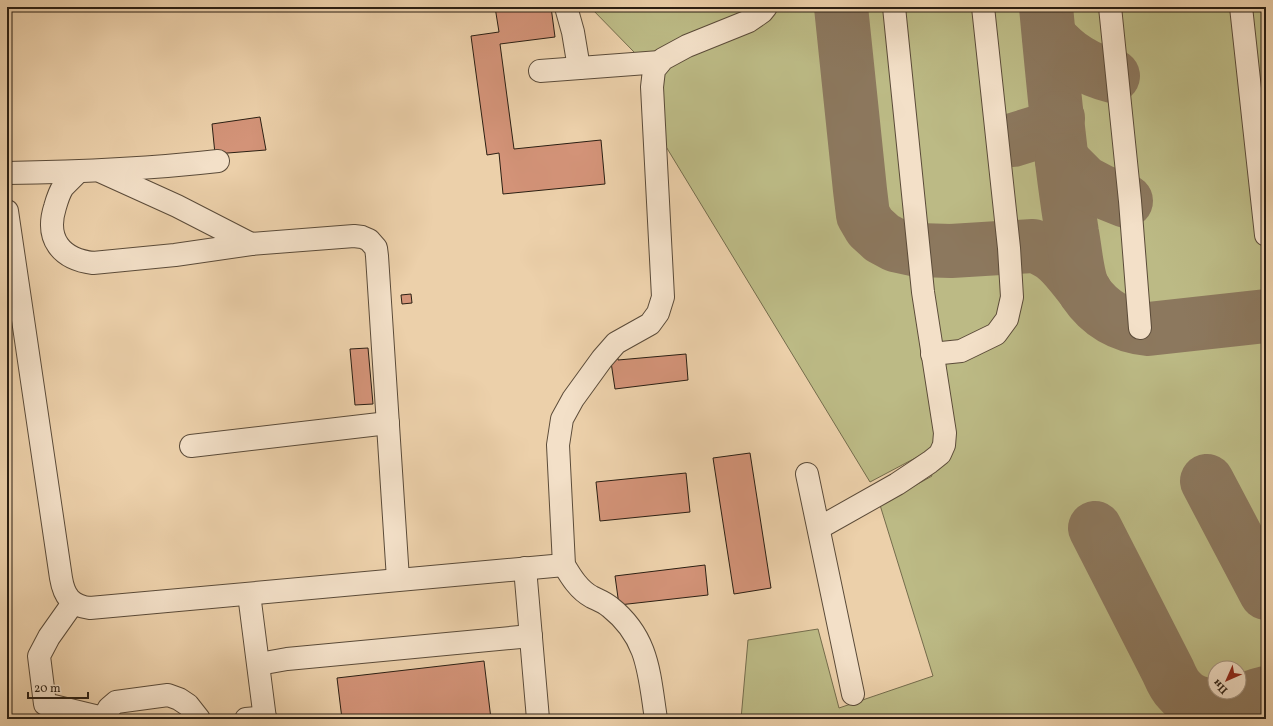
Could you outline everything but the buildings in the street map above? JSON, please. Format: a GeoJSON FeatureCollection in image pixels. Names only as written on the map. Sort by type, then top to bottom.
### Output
{"type":"FeatureCollection","features":[{"type":"Feature","properties":{"kind":"lane"},"geometry":{"type":"LineString","coordinates":[[566,7],[573,32],[579,68]]}},
{"type":"Feature","properties":{"kind":"lane"},"geometry":{"type":"LineString","coordinates":[[656,719],[647,660],[632,630],[624,618],[609,606],[579,587],[570,577],[564,565],[558,445],[562,419],[573,399],[602,358],[616,343],[650,324],[658,313],[663,297],[652,87],[654,70],[660,62],[668,56],[687,46],[750,21],[766,7]]}},
{"type":"Feature","properties":{"kind":"lane"},"geometry":{"type":"LineString","coordinates":[[819,528],[897,484],[940,454],[944,445],[945,433],[922,285],[894,7]]}},
{"type":"Feature","properties":{"kind":"lane"},"geometry":{"type":"LineString","coordinates":[[932,354],[961,350],[996,334],[1007,319],[1012,297],[1009,248],[983,7]]}},
{"type":"Feature","properties":{"kind":"lane"},"geometry":{"type":"LineString","coordinates":[[1110,7],[1129,193],[1140,328]]}},
{"type":"Feature","properties":{"kind":"lane"},"geometry":{"type":"LineString","coordinates":[[1241,7],[1266,235]]}},
{"type":"Feature","properties":{"kind":"lane"},"geometry":{"type":"LineString","coordinates":[[540,71],[660,62]]}},
{"type":"Feature","properties":{"kind":"lane"},"geometry":{"type":"LineString","coordinates":[[7,173],[89,171],[218,161]]}},
{"type":"Feature","properties":{"kind":"lane"},"geometry":{"type":"LineString","coordinates":[[89,171],[177,206],[251,244]]}},
{"type":"Feature","properties":{"kind":"lane"},"geometry":{"type":"LineString","coordinates":[[89,171],[63,188],[57,199],[51,226],[53,237],[59,247],[79,261],[93,263],[175,255],[251,244],[354,236],[362,237],[369,240],[373,244],[377,256],[398,579]]}},
{"type":"Feature","properties":{"kind":"lane"},"geometry":{"type":"LineString","coordinates":[[7,211],[62,585],[67,596],[73,603],[90,608],[564,565]]}},
{"type":"Feature","properties":{"kind":"lane"},"geometry":{"type":"LineString","coordinates":[[191,446],[388,423]]}},
{"type":"Feature","properties":{"kind":"lane"},"geometry":{"type":"LineString","coordinates":[[808,474],[853,694]]}},
{"type":"Feature","properties":{"kind":"lane"},"geometry":{"type":"LineString","coordinates":[[525,568],[538,719]]}},
{"type":"Feature","properties":{"kind":"lane"},"geometry":{"type":"LineString","coordinates":[[249,594],[259,664],[259,718]]}},
{"type":"Feature","properties":{"kind":"lane"},"geometry":{"type":"LineString","coordinates":[[73,603],[49,637],[39,656],[45,704],[103,718],[109,708],[116,702],[168,695],[180,699],[188,704],[199,719]]}},
{"type":"Feature","properties":{"kind":"lane"},"geometry":{"type":"LineString","coordinates":[[259,664],[286,659],[531,636]]}},
{"type":"Feature","properties":{"kind":"shaded area"},"geometry":{"type":"Polygon","coordinates":[[[590,7],[1266,7],[1266,719],[741,719],[748,640],[818,629],[839,708],[933,676],[880,505],[932,476],[921,455],[870,482],[665,145],[634,52],[590,7]]]}},
{"type":"Feature","properties":{"kind":"taxiway"},"geometry":{"type":"LineString","coordinates":[[841,7],[863,215],[870,227],[882,238],[895,245],[918,250],[951,251],[1033,246],[1042,249],[1056,258],[1085,291]]}},
{"type":"Feature","properties":{"kind":"taxiway"},"geometry":{"type":"LineString","coordinates":[[1046,7],[1064,177],[1077,263],[1080,279],[1085,292],[1098,307],[1112,318],[1129,325],[1148,329],[1266,316]]}},
{"type":"Feature","properties":{"kind":"taxiway"},"geometry":{"type":"LineString","coordinates":[[1049,36],[1070,56],[1094,70],[1113,76]]}},
{"type":"Feature","properties":{"kind":"taxiway"},"geometry":{"type":"LineString","coordinates":[[1013,140],[1042,131],[1058,118]]}},
{"type":"Feature","properties":{"kind":"taxiway"},"geometry":{"type":"LineString","coordinates":[[1062,160],[1084,182],[1126,201]]}},
{"type":"Feature","properties":{"kind":"taxiway"},"geometry":{"type":"LineString","coordinates":[[1207,481],[1266,593]]}},
{"type":"Feature","properties":{"kind":"taxiway"},"geometry":{"type":"LineString","coordinates":[[1095,528],[1179,690],[1188,698],[1198,703],[1209,705],[1232,702],[1266,693]]}}]}
